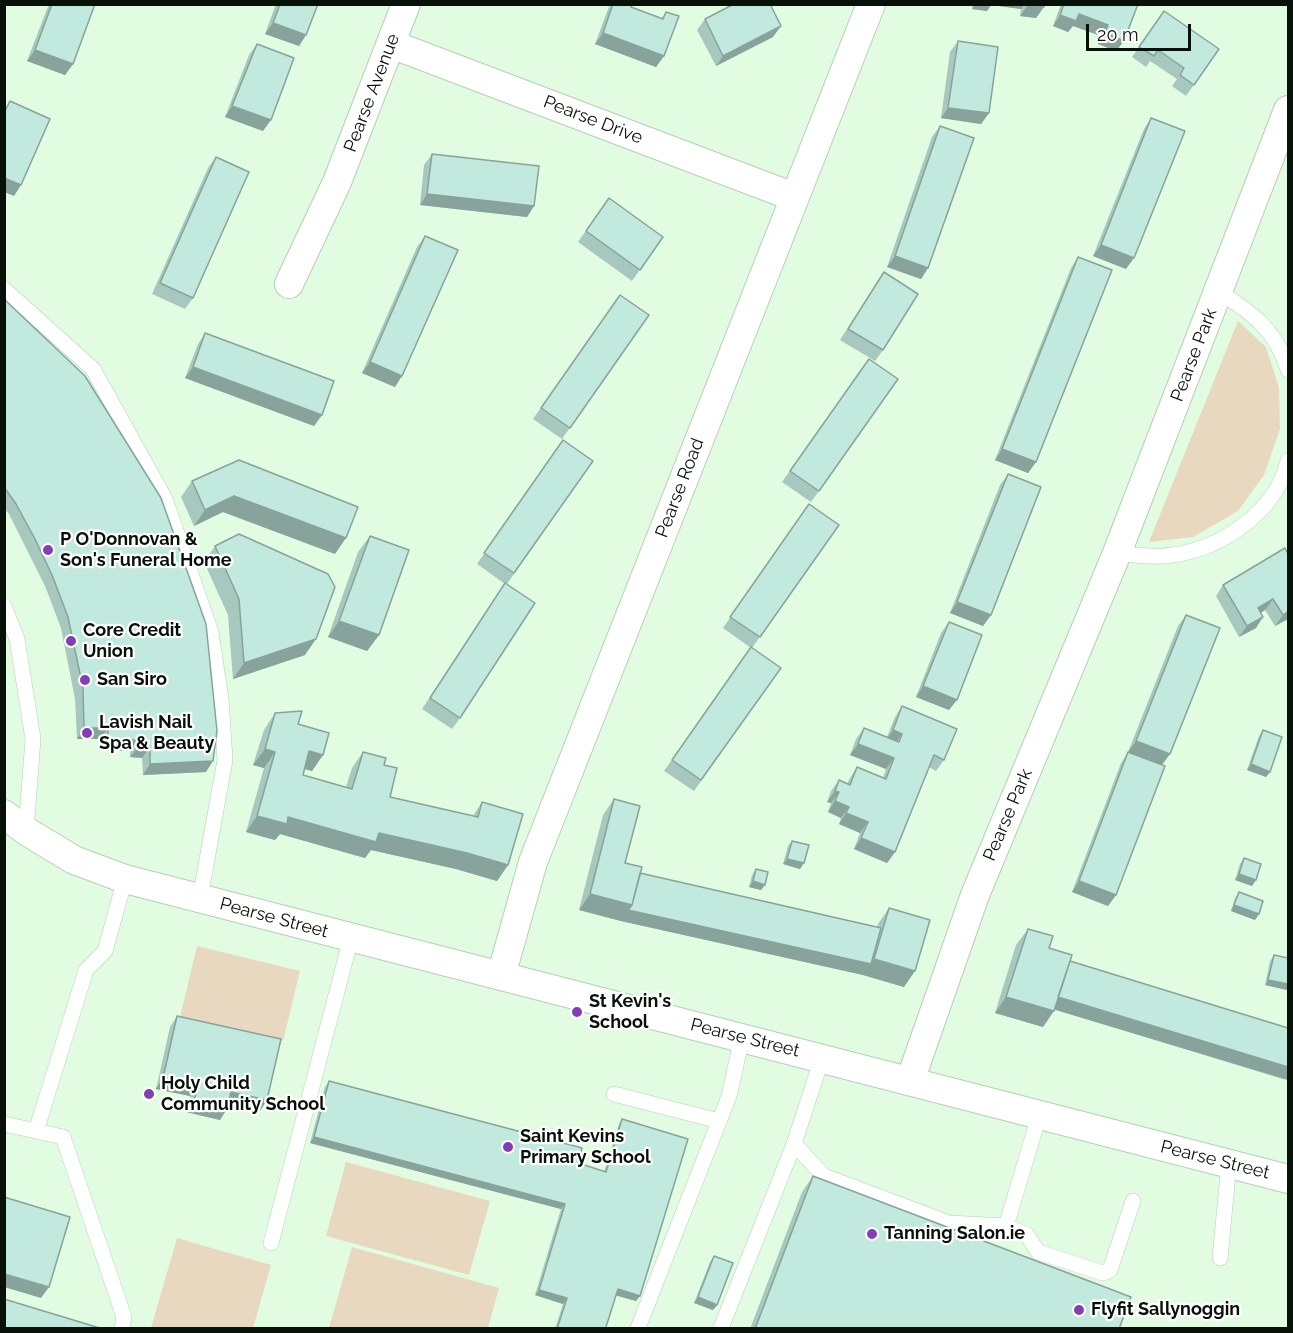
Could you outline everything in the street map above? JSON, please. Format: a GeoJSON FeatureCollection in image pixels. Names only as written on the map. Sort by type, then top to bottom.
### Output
{"type":"FeatureCollection","features":[{"type":"Feature","properties":{"kind":"street","name":"Pearse Avenue"},"geometry":{"type":"LineString","coordinates":[[289,284],[337,182],[406,4]]}},
{"type":"Feature","properties":{"kind":"street","name":"Pearse Road"},"geometry":{"type":"LineString","coordinates":[[501,976],[533,862],[870,4]]}},
{"type":"Feature","properties":{"kind":"street","name":"Pearse Drive"},"geometry":{"type":"LineString","coordinates":[[391,44],[794,197]]}},
{"type":"Feature","properties":{"kind":"street","name":"Pearse Park"},"geometry":{"type":"LineString","coordinates":[[910,1081],[975,895],[1117,553],[1288,110]]}},
{"type":"Feature","properties":{"kind":"street","name":"Pearse Street"},"geometry":{"type":"LineString","coordinates":[[15,822],[74,860],[125,879],[1288,1179]]}},
{"type":"Feature","properties":{"kind":"lane"},"geometry":{"type":"LineString","coordinates":[[4,289],[93,369],[165,499],[211,632],[221,699],[225,760],[200,898]]}},
{"type":"Feature","properties":{"kind":"lane","name":"Pearse Park"},"geometry":{"type":"LineString","coordinates":[[1218,291],[1252,313],[1271,332],[1284,355],[1288,370]]}},
{"type":"Feature","properties":{"kind":"lane"},"geometry":{"type":"LineString","coordinates":[[1117,553],[1155,557],[1174,555],[1215,543],[1258,513],[1275,493],[1286,472],[1288,461]]}},
{"type":"Feature","properties":{"kind":"lane"},"geometry":{"type":"LineString","coordinates":[[4,606],[17,639],[33,739],[15,822]]}},
{"type":"Feature","properties":{"kind":"lane"},"geometry":{"type":"LineString","coordinates":[[36,1131],[86,970],[105,951],[125,879]]}},
{"type":"Feature","properties":{"kind":"lane"},"geometry":{"type":"LineString","coordinates":[[271,1243],[351,938]]}},
{"type":"Feature","properties":{"kind":"lane"},"geometry":{"type":"LineString","coordinates":[[638,1329],[729,1096],[742,1038]]}},
{"type":"Feature","properties":{"kind":"lane"},"geometry":{"type":"LineString","coordinates":[[721,1329],[794,1144],[822,1058]]}},
{"type":"Feature","properties":{"kind":"lane"},"geometry":{"type":"LineString","coordinates":[[614,1094],[719,1121]]}},
{"type":"Feature","properties":{"kind":"lane"},"geometry":{"type":"LineString","coordinates":[[1006,1226],[1039,1116]]}},
{"type":"Feature","properties":{"kind":"lane"},"geometry":{"type":"LineString","coordinates":[[4,1124],[63,1137],[124,1317],[122,1329]]}},
{"type":"Feature","properties":{"kind":"lane"},"geometry":{"type":"LineString","coordinates":[[794,1144],[824,1176],[949,1223],[1006,1226],[1027,1235],[1038,1252],[1103,1273],[1110,1270],[1133,1200]]}},
{"type":"Feature","properties":{"kind":"lane"},"geometry":{"type":"LineString","coordinates":[[1220,1258],[1229,1163]]}},
{"type":"Feature","properties":{"kind":"shaded area"},"geometry":{"type":"Polygon","coordinates":[[[1238,321],[1266,347],[1279,388],[1280,429],[1264,475],[1238,511],[1193,537],[1149,542],[1238,321]]]}},
{"type":"Feature","properties":{"kind":"shaded area"},"geometry":{"type":"Polygon","coordinates":[[[197,946],[300,971],[283,1041],[180,1017],[197,946]]]}},
{"type":"Feature","properties":{"kind":"shaded area"},"geometry":{"type":"Polygon","coordinates":[[[346,1162],[490,1201],[469,1275],[326,1236],[346,1162]]]}},
{"type":"Feature","properties":{"kind":"shaded area"},"geometry":{"type":"Polygon","coordinates":[[[177,1238],[271,1265],[253,1328],[151,1328],[177,1238]]]}},
{"type":"Feature","properties":{"kind":"shaded area"},"geometry":{"type":"Polygon","coordinates":[[[352,1247],[499,1288],[488,1328],[329,1328],[352,1247]]]}},
{"type":"Feature","properties":{"kind":"building"},"geometry":{"type":"Polygon","coordinates":[[[52,4],[95,4],[73,64],[35,50],[52,4]]]}},
{"type":"Feature","properties":{"kind":"building"},"geometry":{"type":"Polygon","coordinates":[[[280,4],[318,4],[306,35],[273,23],[280,4]]]}},
{"type":"Feature","properties":{"kind":"building"},"geometry":{"type":"Polygon","coordinates":[[[613,4],[632,4],[631,7],[663,19],[666,12],[679,16],[664,56],[603,33],[613,4]]]}},
{"type":"Feature","properties":{"kind":"building"},"geometry":{"type":"Polygon","coordinates":[[[734,4],[770,4],[781,26],[723,56],[705,19],[734,4]]]}},
{"type":"Feature","properties":{"kind":"building"},"geometry":{"type":"Polygon","coordinates":[[[1028,4],[1044,4],[1044,7],[1028,4]]]}},
{"type":"Feature","properties":{"kind":"building"},"geometry":{"type":"Polygon","coordinates":[[[1064,4],[1138,4],[1124,41],[1105,33],[1108,25],[1079,14],[1076,21],[1060,15],[1064,4]]]}},
{"type":"Feature","properties":{"kind":"building"},"geometry":{"type":"Polygon","coordinates":[[[1164,11],[1219,49],[1194,85],[1180,75],[1184,68],[1158,50],[1154,56],[1139,47],[1164,11]]]}},
{"type":"Feature","properties":{"kind":"building"},"geometry":{"type":"Polygon","coordinates":[[[958,41],[998,47],[989,113],[948,108],[958,41]]]}},
{"type":"Feature","properties":{"kind":"building"},"geometry":{"type":"Polygon","coordinates":[[[257,44],[294,58],[271,120],[232,106],[257,44]]]}},
{"type":"Feature","properties":{"kind":"building"},"geometry":{"type":"Polygon","coordinates":[[[10,101],[50,119],[21,185],[4,178],[4,113],[10,101]]]}},
{"type":"Feature","properties":{"kind":"building"},"geometry":{"type":"Polygon","coordinates":[[[1151,118],[1185,131],[1134,258],[1101,245],[1151,118]]]}},
{"type":"Feature","properties":{"kind":"building"},"geometry":{"type":"Polygon","coordinates":[[[940,126],[974,138],[928,268],[895,256],[940,126]]]}},
{"type":"Feature","properties":{"kind":"building"},"geometry":{"type":"Polygon","coordinates":[[[432,154],[539,166],[534,206],[427,194],[432,154]]]}},
{"type":"Feature","properties":{"kind":"building"},"geometry":{"type":"Polygon","coordinates":[[[216,157],[249,172],[193,298],[160,283],[216,157]]]}},
{"type":"Feature","properties":{"kind":"building"},"geometry":{"type":"Polygon","coordinates":[[[609,198],[663,237],[640,270],[586,231],[609,198]]]}},
{"type":"Feature","properties":{"kind":"building"},"geometry":{"type":"Polygon","coordinates":[[[425,236],[458,250],[402,376],[370,362],[425,236]]]}},
{"type":"Feature","properties":{"kind":"building"},"geometry":{"type":"Polygon","coordinates":[[[1078,257],[1112,270],[1036,462],[1002,449],[1078,257]]]}},
{"type":"Feature","properties":{"kind":"building"},"geometry":{"type":"Polygon","coordinates":[[[884,272],[918,294],[883,350],[848,329],[884,272]]]}},
{"type":"Feature","properties":{"kind":"building"},"geometry":{"type":"Polygon","coordinates":[[[620,295],[649,315],[570,428],[541,408],[620,295]]]}},
{"type":"Feature","properties":{"kind":"building"},"geometry":{"type":"Polygon","coordinates":[[[4,299],[85,376],[161,498],[206,624],[217,731],[213,761],[150,764],[150,747],[138,747],[138,740],[108,739],[108,728],[84,728],[83,688],[68,617],[35,539],[4,487],[4,299]]]}},
{"type":"Feature","properties":{"kind":"building"},"geometry":{"type":"Polygon","coordinates":[[[205,333],[334,381],[322,415],[193,367],[205,333]]]}},
{"type":"Feature","properties":{"kind":"building"},"geometry":{"type":"Polygon","coordinates":[[[869,359],[898,379],[819,491],[790,471],[869,359]]]}},
{"type":"Feature","properties":{"kind":"building"},"geometry":{"type":"Polygon","coordinates":[[[563,440],[593,461],[514,573],[484,553],[563,440]]]}},
{"type":"Feature","properties":{"kind":"building"},"geometry":{"type":"Polygon","coordinates":[[[239,460],[358,507],[346,538],[234,496],[205,510],[192,481],[239,460]]]}},
{"type":"Feature","properties":{"kind":"building"},"geometry":{"type":"Polygon","coordinates":[[[1008,474],[1041,487],[991,615],[957,602],[1008,474]]]}},
{"type":"Feature","properties":{"kind":"building"},"geometry":{"type":"Polygon","coordinates":[[[809,504],[839,525],[760,637],[730,617],[809,504]]]}},
{"type":"Feature","properties":{"kind":"building"},"geometry":{"type":"Polygon","coordinates":[[[239,534],[328,574],[335,587],[316,639],[244,663],[239,599],[215,546],[239,534]]]}},
{"type":"Feature","properties":{"kind":"building"},"geometry":{"type":"Polygon","coordinates":[[[370,536],[409,550],[379,635],[339,621],[370,536]]]}},
{"type":"Feature","properties":{"kind":"building"},"geometry":{"type":"Polygon","coordinates":[[[1285,548],[1288,554],[1288,612],[1283,615],[1273,599],[1258,608],[1263,617],[1247,626],[1223,585],[1285,548]]]}},
{"type":"Feature","properties":{"kind":"building"},"geometry":{"type":"Polygon","coordinates":[[[505,583],[535,603],[460,718],[430,698],[505,583]]]}},
{"type":"Feature","properties":{"kind":"building"},"geometry":{"type":"Polygon","coordinates":[[[1186,615],[1220,628],[1170,754],[1136,741],[1186,615]]]}},
{"type":"Feature","properties":{"kind":"building"},"geometry":{"type":"Polygon","coordinates":[[[949,622],[982,635],[957,700],[923,686],[949,622]]]}},
{"type":"Feature","properties":{"kind":"building"},"geometry":{"type":"Polygon","coordinates":[[[751,647],[781,668],[701,780],[672,760],[751,647]]]}},
{"type":"Feature","properties":{"kind":"building"},"geometry":{"type":"Polygon","coordinates":[[[902,706],[957,729],[944,760],[934,755],[895,852],[861,838],[868,822],[846,813],[849,807],[835,801],[839,792],[835,791],[839,780],[850,785],[857,767],[886,779],[894,758],[858,744],[864,728],[899,742],[902,734],[893,730],[902,706]]]}},
{"type":"Feature","properties":{"kind":"building"},"geometry":{"type":"Polygon","coordinates":[[[302,711],[298,724],[329,733],[323,755],[309,751],[303,775],[352,789],[363,752],[386,758],[384,765],[397,768],[390,797],[478,817],[482,802],[523,814],[508,865],[379,833],[376,842],[288,817],[287,824],[257,816],[275,752],[265,749],[275,713],[302,711]]]}},
{"type":"Feature","properties":{"kind":"building"},"geometry":{"type":"Polygon","coordinates":[[[1263,730],[1282,737],[1270,772],[1251,764],[1263,730]]]}},
{"type":"Feature","properties":{"kind":"building"},"geometry":{"type":"Polygon","coordinates":[[[1128,752],[1165,766],[1116,895],[1079,881],[1128,752]]]}},
{"type":"Feature","properties":{"kind":"building"},"geometry":{"type":"Polygon","coordinates":[[[614,799],[640,806],[625,863],[642,867],[632,905],[590,894],[614,799]]]}},
{"type":"Feature","properties":{"kind":"building"},"geometry":{"type":"Polygon","coordinates":[[[792,841],[809,845],[804,863],[787,859],[792,841]]]}},
{"type":"Feature","properties":{"kind":"building"},"geometry":{"type":"Polygon","coordinates":[[[1244,858],[1261,864],[1256,880],[1239,874],[1244,858]]]}},
{"type":"Feature","properties":{"kind":"building"},"geometry":{"type":"Polygon","coordinates":[[[756,869],[768,872],[765,885],[753,881],[756,869]]]}},
{"type":"Feature","properties":{"kind":"building"},"geometry":{"type":"Polygon","coordinates":[[[640,873],[881,928],[871,964],[628,910],[632,905],[640,873]]]}},
{"type":"Feature","properties":{"kind":"building"},"geometry":{"type":"Polygon","coordinates":[[[1239,892],[1263,901],[1259,914],[1234,905],[1239,892]]]}},
{"type":"Feature","properties":{"kind":"building"},"geometry":{"type":"Polygon","coordinates":[[[889,908],[930,920],[915,971],[874,959],[889,908]]]}},
{"type":"Feature","properties":{"kind":"building"},"geometry":{"type":"Polygon","coordinates":[[[1028,929],[1053,936],[1049,948],[1072,955],[1054,1011],[1006,997],[1028,929]]]}},
{"type":"Feature","properties":{"kind":"building"},"geometry":{"type":"Polygon","coordinates":[[[1274,955],[1288,958],[1288,984],[1268,980],[1274,955]]]}},
{"type":"Feature","properties":{"kind":"building"},"geometry":{"type":"Polygon","coordinates":[[[1070,961],[1288,1028],[1288,1067],[1058,997],[1070,961]]]}},
{"type":"Feature","properties":{"kind":"building"},"geometry":{"type":"Polygon","coordinates":[[[177,1016],[281,1039],[267,1100],[231,1092],[227,1109],[194,1101],[198,1085],[163,1078],[177,1016]]]}},
{"type":"Feature","properties":{"kind":"building"},"geometry":{"type":"Polygon","coordinates":[[[329,1081],[582,1148],[578,1163],[606,1172],[622,1119],[688,1139],[640,1296],[618,1289],[606,1327],[609,1329],[557,1329],[567,1298],[539,1290],[565,1204],[314,1137],[329,1081]]]}},
{"type":"Feature","properties":{"kind":"building"},"geometry":{"type":"Polygon","coordinates":[[[813,1176],[1131,1297],[1119,1329],[755,1329],[813,1176]]]}},
{"type":"Feature","properties":{"kind":"building"},"geometry":{"type":"Polygon","coordinates":[[[4,1197],[70,1217],[49,1287],[4,1274],[4,1197]]]}},
{"type":"Feature","properties":{"kind":"building"},"geometry":{"type":"Polygon","coordinates":[[[714,1256],[733,1263],[717,1305],[698,1297],[714,1256]]]}},
{"type":"Feature","properties":{"kind":"building"},"geometry":{"type":"Polygon","coordinates":[[[4,1299],[103,1329],[4,1329],[4,1299]]]}},
{"type":"Feature","properties":{"kind":"place","name":"P O'Donnovan & Son's Funeral Home"},"geometry":{"type":"Point","coordinates":[48,550]}},
{"type":"Feature","properties":{"kind":"place","name":"Core Credit Union"},"geometry":{"type":"Point","coordinates":[71,641]}},
{"type":"Feature","properties":{"kind":"place","name":"San Siro"},"geometry":{"type":"Point","coordinates":[85,680]}},
{"type":"Feature","properties":{"kind":"place","name":"Lavish Nail Spa & Beauty"},"geometry":{"type":"Point","coordinates":[87,733]}},
{"type":"Feature","properties":{"kind":"place","name":"St Kevin's School"},"geometry":{"type":"Point","coordinates":[577,1012]}},
{"type":"Feature","properties":{"kind":"place","name":"Holy Child Community School"},"geometry":{"type":"Point","coordinates":[149,1094]}},
{"type":"Feature","properties":{"kind":"place","name":"Saint Kevins Primary School"},"geometry":{"type":"Point","coordinates":[508,1147]}},
{"type":"Feature","properties":{"kind":"place","name":"Tanning Salon.ie"},"geometry":{"type":"Point","coordinates":[872,1234]}},
{"type":"Feature","properties":{"kind":"place","name":"Flyfit Sallynoggin"},"geometry":{"type":"Point","coordinates":[1079,1310]}}]}
